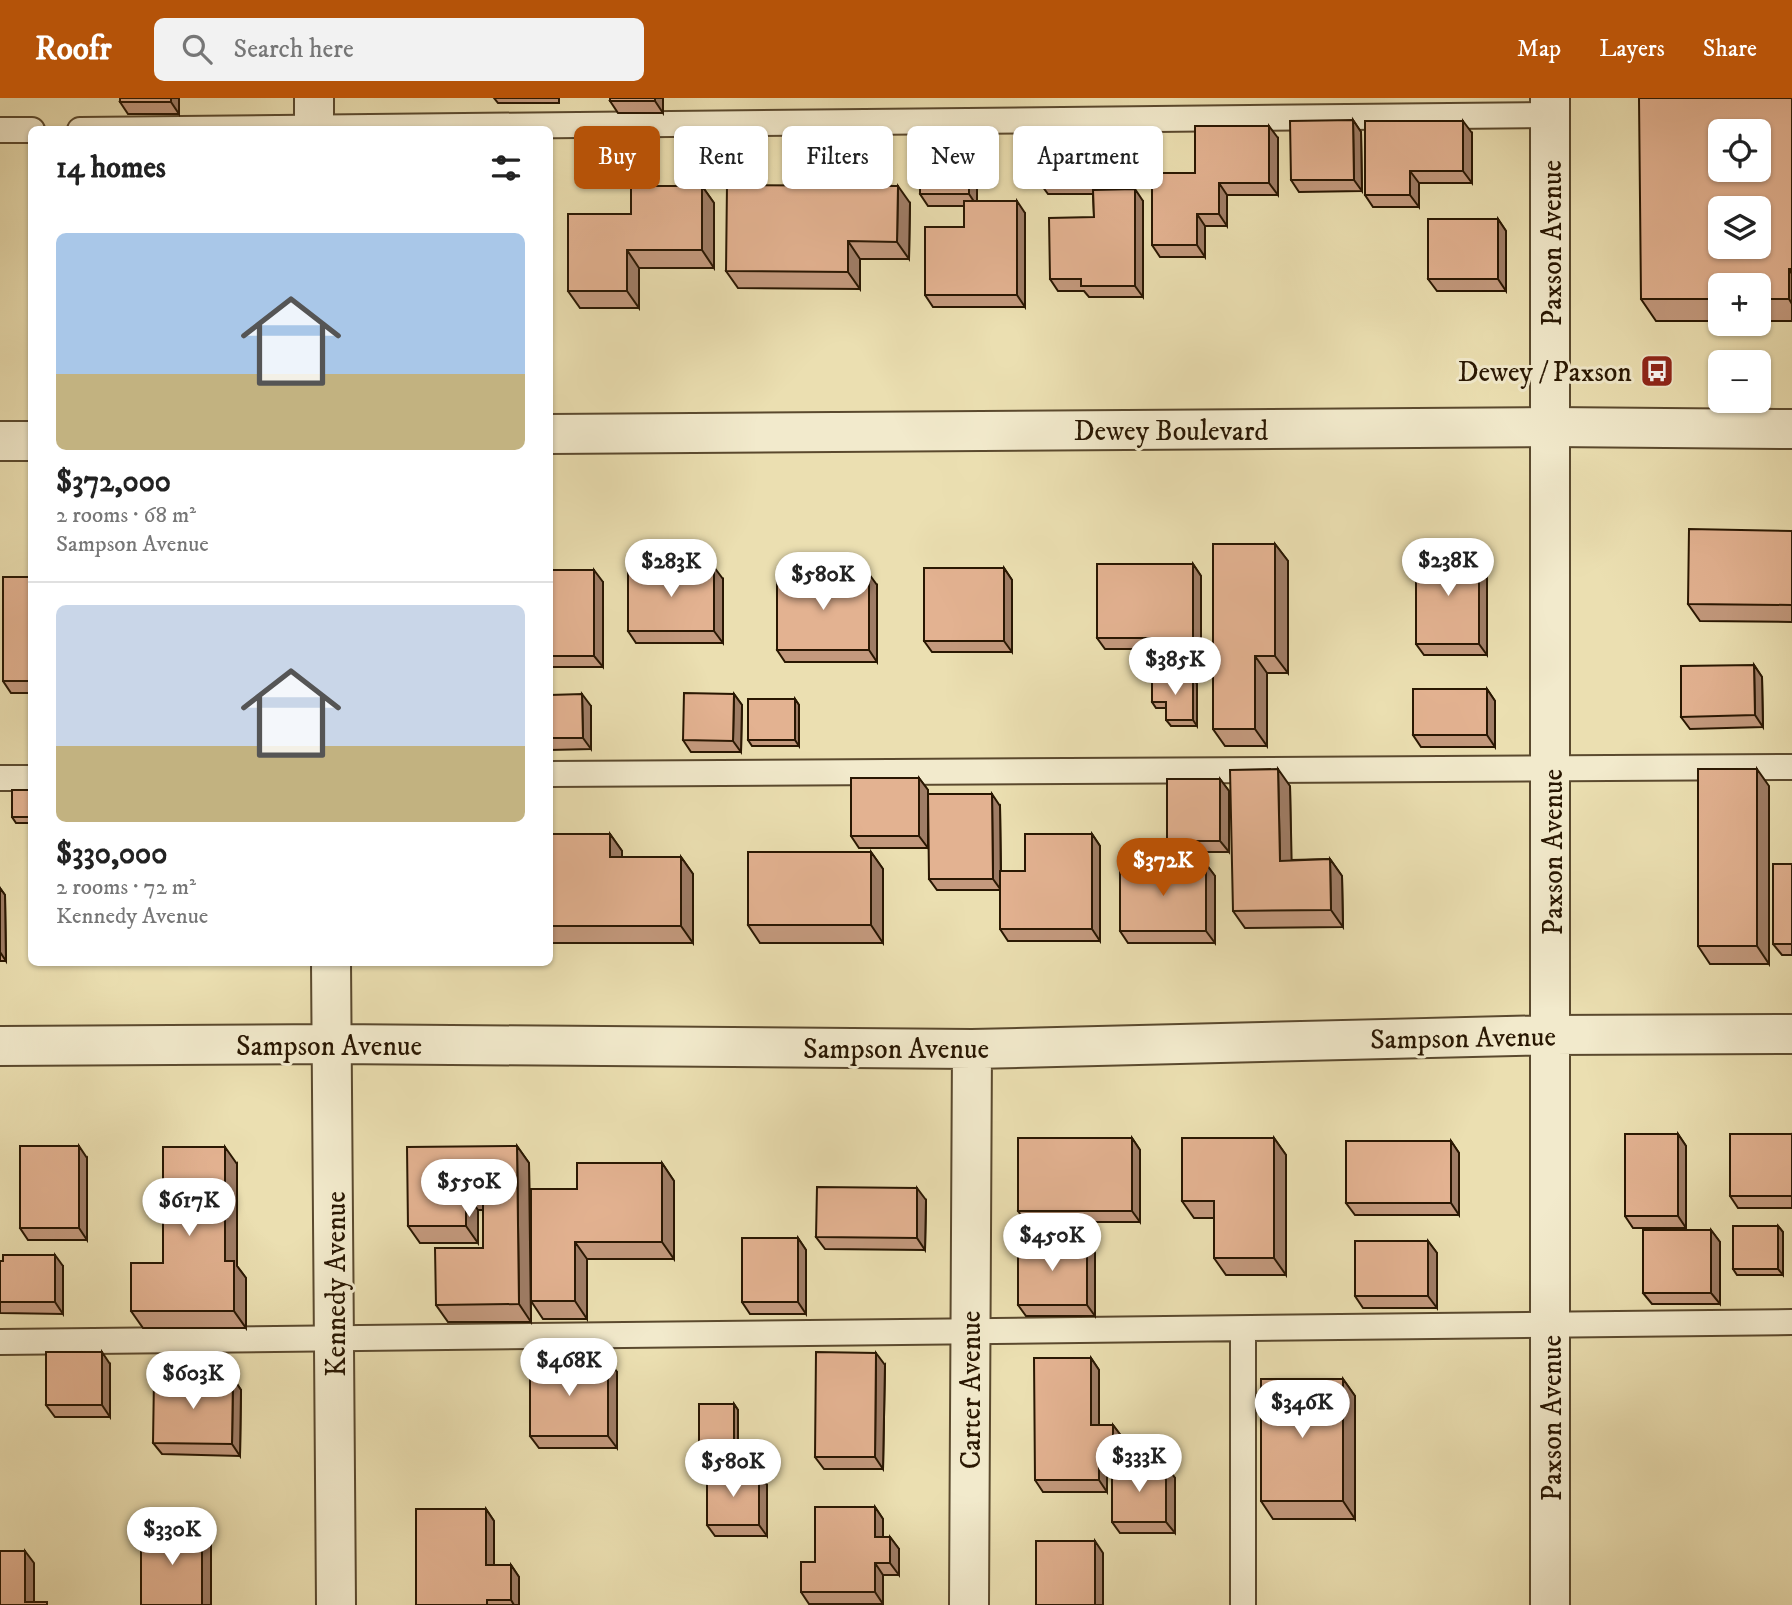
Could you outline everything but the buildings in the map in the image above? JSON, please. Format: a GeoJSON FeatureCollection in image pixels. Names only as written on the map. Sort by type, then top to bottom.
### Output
{"type":"FeatureCollection","features":[{"type":"Feature","properties":{"kind":"street","name":"Paxson Avenue"},"geometry":{"type":"LineString","coordinates":[[1550,106],[1550,1605]]}},
{"type":"Feature","properties":{"kind":"street","name":"Dewey Boulevard"},"geometry":{"type":"LineString","coordinates":[[553,434],[1552,427],[1792,429]]}},
{"type":"Feature","properties":{"kind":"street"},"geometry":{"type":"LineString","coordinates":[[0,441],[28,441]]}},
{"type":"Feature","properties":{"kind":"street","name":"Kennedy Avenue"},"geometry":{"type":"LineString","coordinates":[[331,966],[334,1044],[336,1605]]}},
{"type":"Feature","properties":{"kind":"street","name":"Sampson Avenue"},"geometry":{"type":"LineString","coordinates":[[0,1046],[334,1044],[972,1049],[1552,1035],[1792,1034]]}},
{"type":"Feature","properties":{"kind":"street","name":"Carter Avenue"},"geometry":{"type":"LineString","coordinates":[[969,1605],[972,1049]]}},
{"type":"Feature","properties":{"kind":"lane"},"geometry":{"type":"LineString","coordinates":[[165,126],[314,119],[1550,106]]}},
{"type":"Feature","properties":{"kind":"lane"},"geometry":{"type":"LineString","coordinates":[[0,130],[28,130]]}},
{"type":"Feature","properties":{"kind":"lane"},"geometry":{"type":"LineString","coordinates":[[553,774],[1792,767]]}},
{"type":"Feature","properties":{"kind":"lane"},"geometry":{"type":"LineString","coordinates":[[0,778],[28,778]]}},
{"type":"Feature","properties":{"kind":"lane"},"geometry":{"type":"LineString","coordinates":[[0,1342],[1792,1322]]}},
{"type":"Feature","properties":{"kind":"lane"},"geometry":{"type":"LineString","coordinates":[[1243,1329],[1243,1605]]}},
{"type":"Feature","properties":{"kind":"place","name":"Dewey / Paxson"},"geometry":{"type":"Point","coordinates":[1657,371]}}]}
